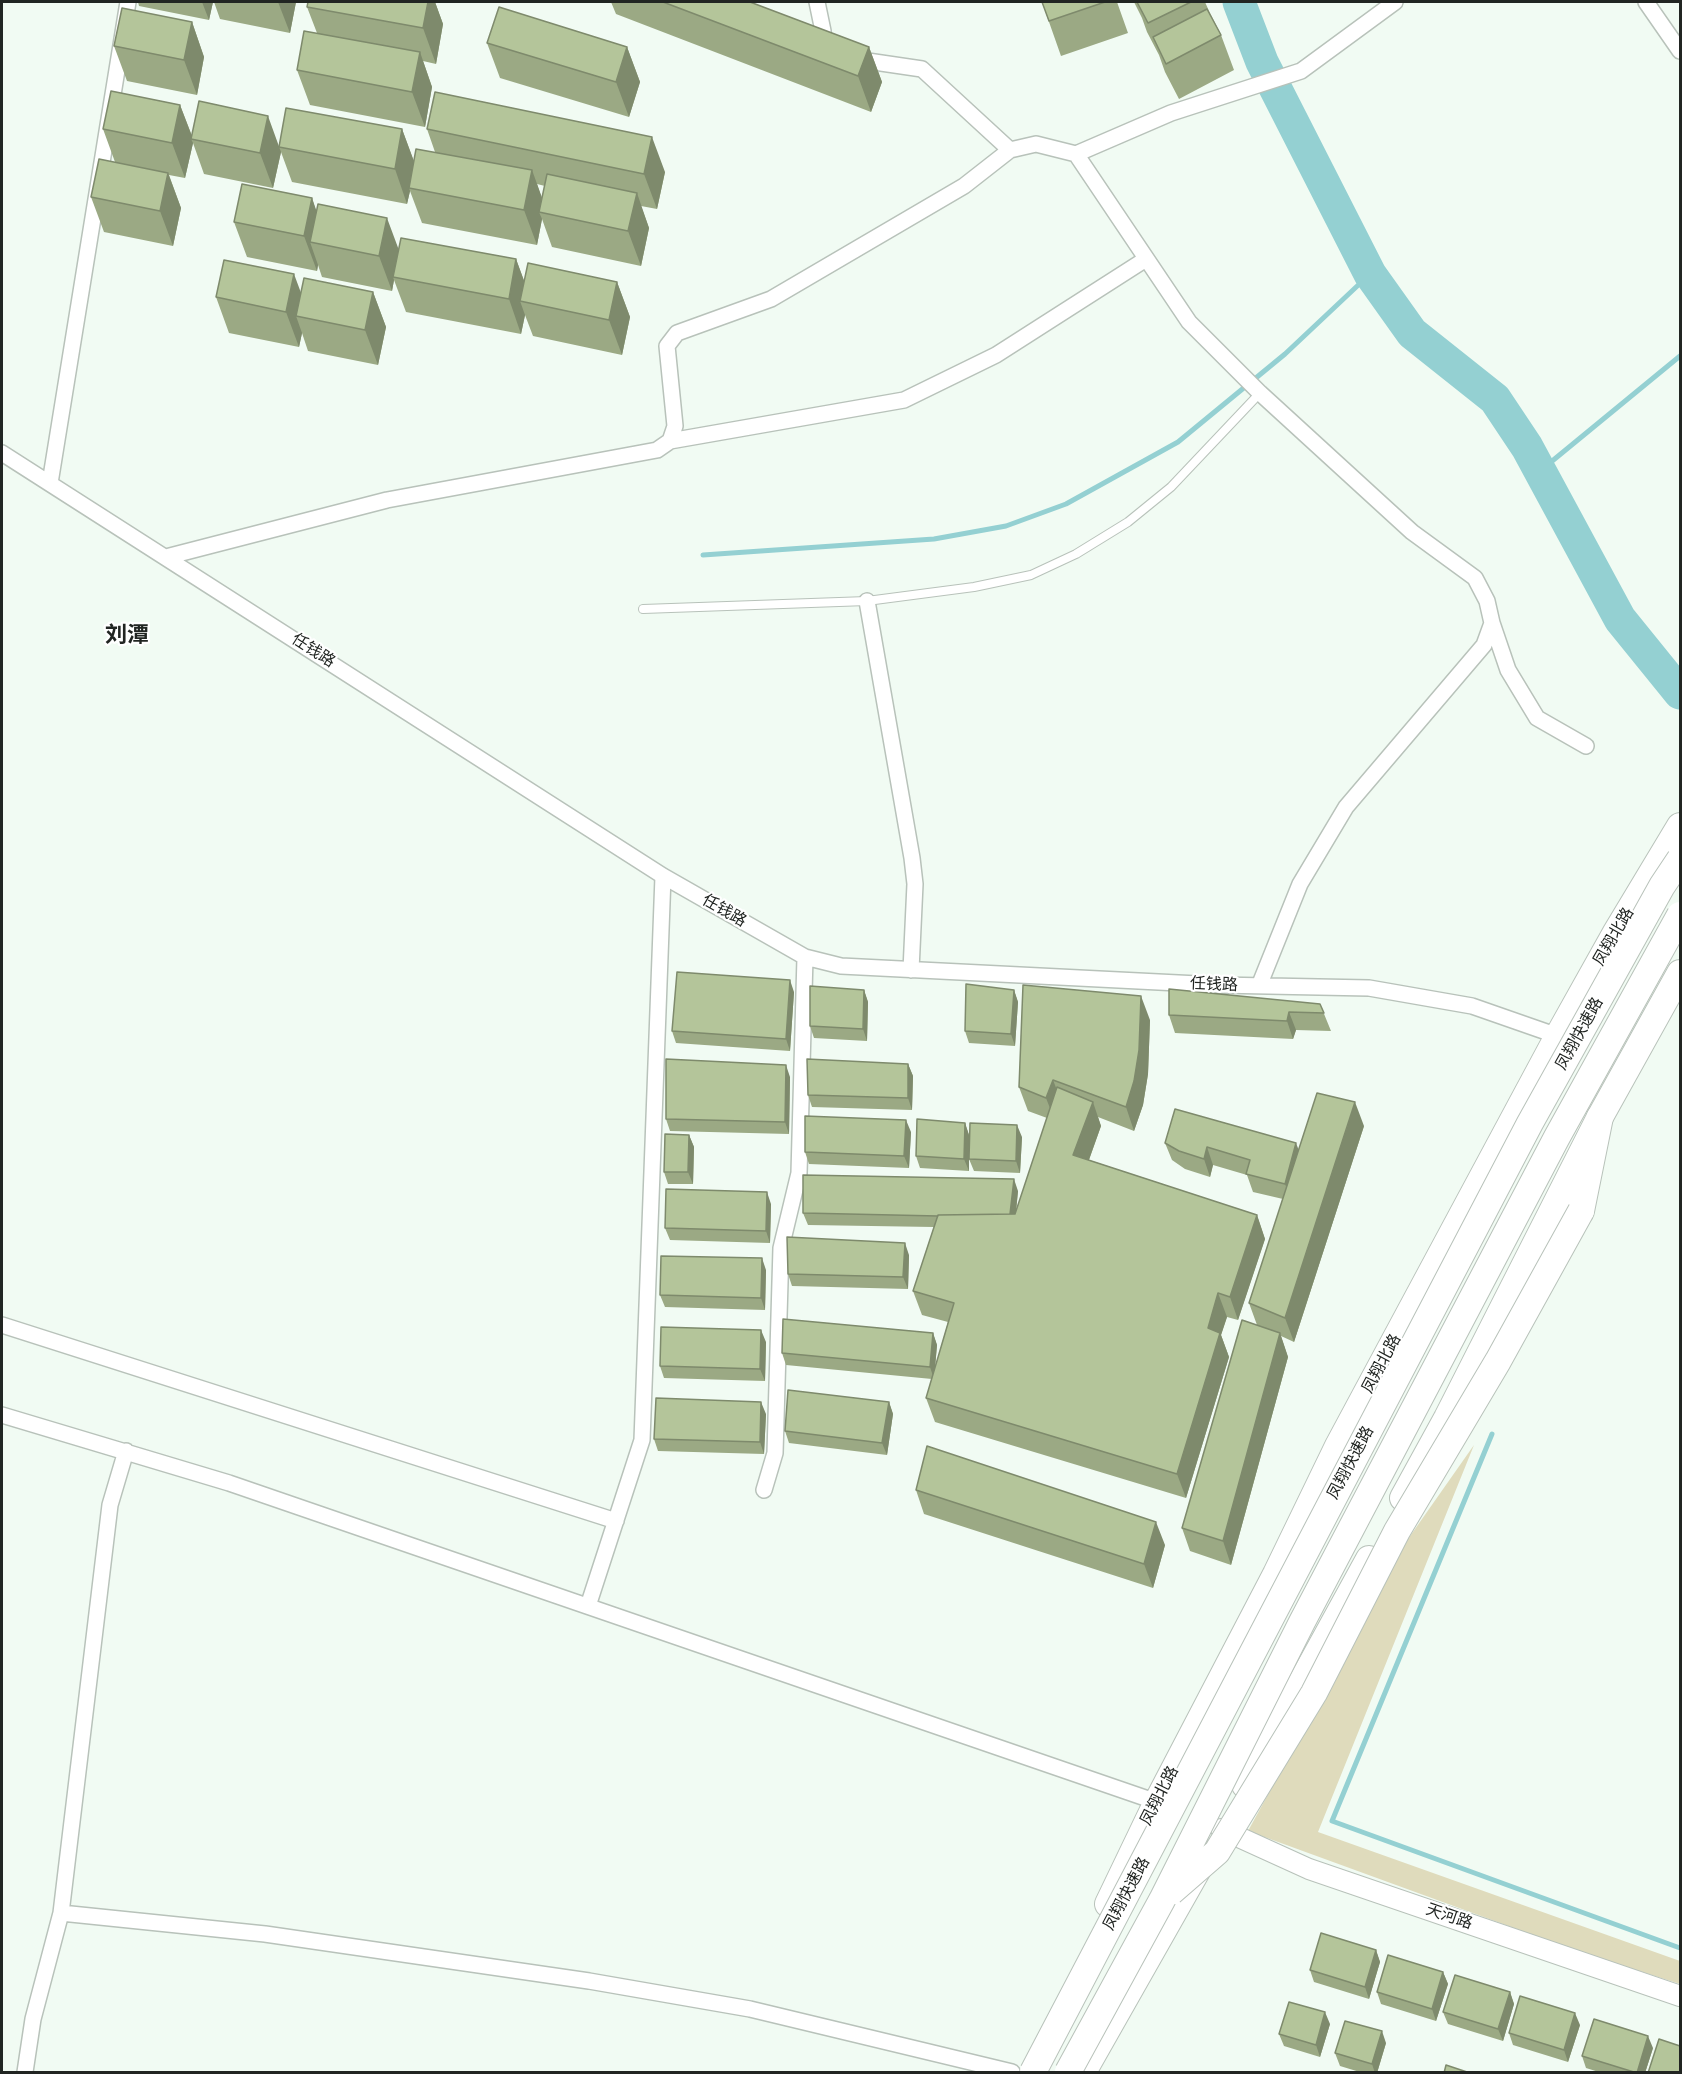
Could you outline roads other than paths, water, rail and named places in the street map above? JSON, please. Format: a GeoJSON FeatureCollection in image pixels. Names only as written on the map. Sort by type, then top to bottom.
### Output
{"type":"FeatureCollection","features":[{"type":"Feature","properties":{"kind":"main road","name":"凤翔北路"},"geometry":{"type":"LineString","coordinates":[[1021,2073],[1102,1916],[1157,1802],[1276,1574],[1338,1446],[1558,1036],[1615,934],[1680,826]]}},
{"type":"Feature","properties":{"kind":"main road","name":"凤翔快速路"},"geometry":{"type":"LineString","coordinates":[[1033,2073],[1530,1123],[1662,886],[1680,859]]}},
{"type":"Feature","properties":{"kind":"main road","name":"凤翔快速路"},"geometry":{"type":"LineString","coordinates":[[1068,2073],[1162,1900],[1302,1622],[1557,1137],[1680,915]]}},
{"type":"Feature","properties":{"kind":"main road"},"geometry":{"type":"LineString","coordinates":[[1083,2073],[1447,1418],[1600,1117],[1680,973]]}},
{"type":"Feature","properties":{"kind":"main road"},"geometry":{"type":"LineString","coordinates":[[1162,1900],[1217,1852],[1314,1694],[1397,1531],[1498,1361],[1581,1211],[1600,1117]]}},
{"type":"Feature","properties":{"kind":"street"},"geometry":{"type":"LineString","coordinates":[[50,483],[128,2]]}},
{"type":"Feature","properties":{"kind":"street"},"geometry":{"type":"LineString","coordinates":[[817,2],[823,31],[823,47],[838,56],[922,69],[1010,150]]}},
{"type":"Feature","properties":{"kind":"street"},"geometry":{"type":"LineString","coordinates":[[670,441],[675,426],[667,346],[677,333],[771,299],[964,186],[1010,150],[1036,144],[1076,154],[1171,113],[1301,71],[1395,2]]}},
{"type":"Feature","properties":{"kind":"street"},"geometry":{"type":"LineString","coordinates":[[1646,2],[1680,51]]}},
{"type":"Feature","properties":{"kind":"street"},"geometry":{"type":"LineString","coordinates":[[1076,154],[1189,322],[1260,393],[1412,532],[1475,578],[1487,601],[1508,670],[1537,717],[1586,746]]}},
{"type":"Feature","properties":{"kind":"street"},"geometry":{"type":"LineString","coordinates":[[166,557],[387,500],[657,450],[670,441],[904,400],[996,355],[1146,259]]}},
{"type":"Feature","properties":{"kind":"street","name":"任钱路"},"geometry":{"type":"LineString","coordinates":[[2,453],[663,876],[805,957],[841,966],[911,970],[1259,986],[1369,988],[1472,1006],[1558,1036]]}},
{"type":"Feature","properties":{"kind":"street"},"geometry":{"type":"LineString","coordinates":[[867,601],[913,867],[915,884],[911,970]]}},
{"type":"Feature","properties":{"kind":"street"},"geometry":{"type":"LineString","coordinates":[[1259,986],[1300,884],[1346,807],[1484,645],[1492,623]]}},
{"type":"Feature","properties":{"kind":"street"},"geometry":{"type":"LineString","coordinates":[[588,1606],[642,1440],[663,876]]}},
{"type":"Feature","properties":{"kind":"street"},"geometry":{"type":"LineString","coordinates":[[764,1490],[775,1453],[781,1248],[798,1173],[805,957]]}},
{"type":"Feature","properties":{"kind":"street"},"geometry":{"type":"LineString","coordinates":[[2,1325],[616,1521]]}},
{"type":"Feature","properties":{"kind":"street"},"geometry":{"type":"LineString","coordinates":[[2,1415],[229,1483],[1157,1802]]}},
{"type":"Feature","properties":{"kind":"street"},"geometry":{"type":"LineString","coordinates":[[25,2073],[33,2019],[61,1913],[110,1505],[126,1451]]}},
{"type":"Feature","properties":{"kind":"street","name":"天河路"},"geometry":{"type":"LineString","coordinates":[[1221,1828],[1309,1869],[1680,1996]]}},
{"type":"Feature","properties":{"kind":"street"},"geometry":{"type":"LineString","coordinates":[[61,1913],[265,1934],[590,1981],[750,2009],[1012,2073]]}},
{"type":"Feature","properties":{"kind":"lane"},"geometry":{"type":"LineString","coordinates":[[643,609],[867,601],[974,587],[1031,575],[1076,554],[1128,522],[1171,487],[1260,393]]}},
{"type":"Feature","properties":{"kind":"waterway"},"geometry":{"type":"LineString","coordinates":[[1239,2],[1262,62],[1370,274],[1412,333],[1495,399],[1527,447],[1620,619],[1680,693]]}},
{"type":"Feature","properties":{"kind":"waterway"},"geometry":{"type":"LineString","coordinates":[[703,555],[934,539],[1006,526],[1066,504],[1178,442],[1285,354],[1370,274]]}},
{"type":"Feature","properties":{"kind":"waterway"},"geometry":{"type":"LineString","coordinates":[[1540,471],[1680,356]]}},
{"type":"Feature","properties":{"kind":"waterway"},"geometry":{"type":"LineString","coordinates":[[1492,1434],[1332,1821],[1680,1948]]}},
{"type":"Feature","properties":{"kind":"district","name":"刘潭"},"geometry":{"type":"Point","coordinates":[127,636]}}]}
